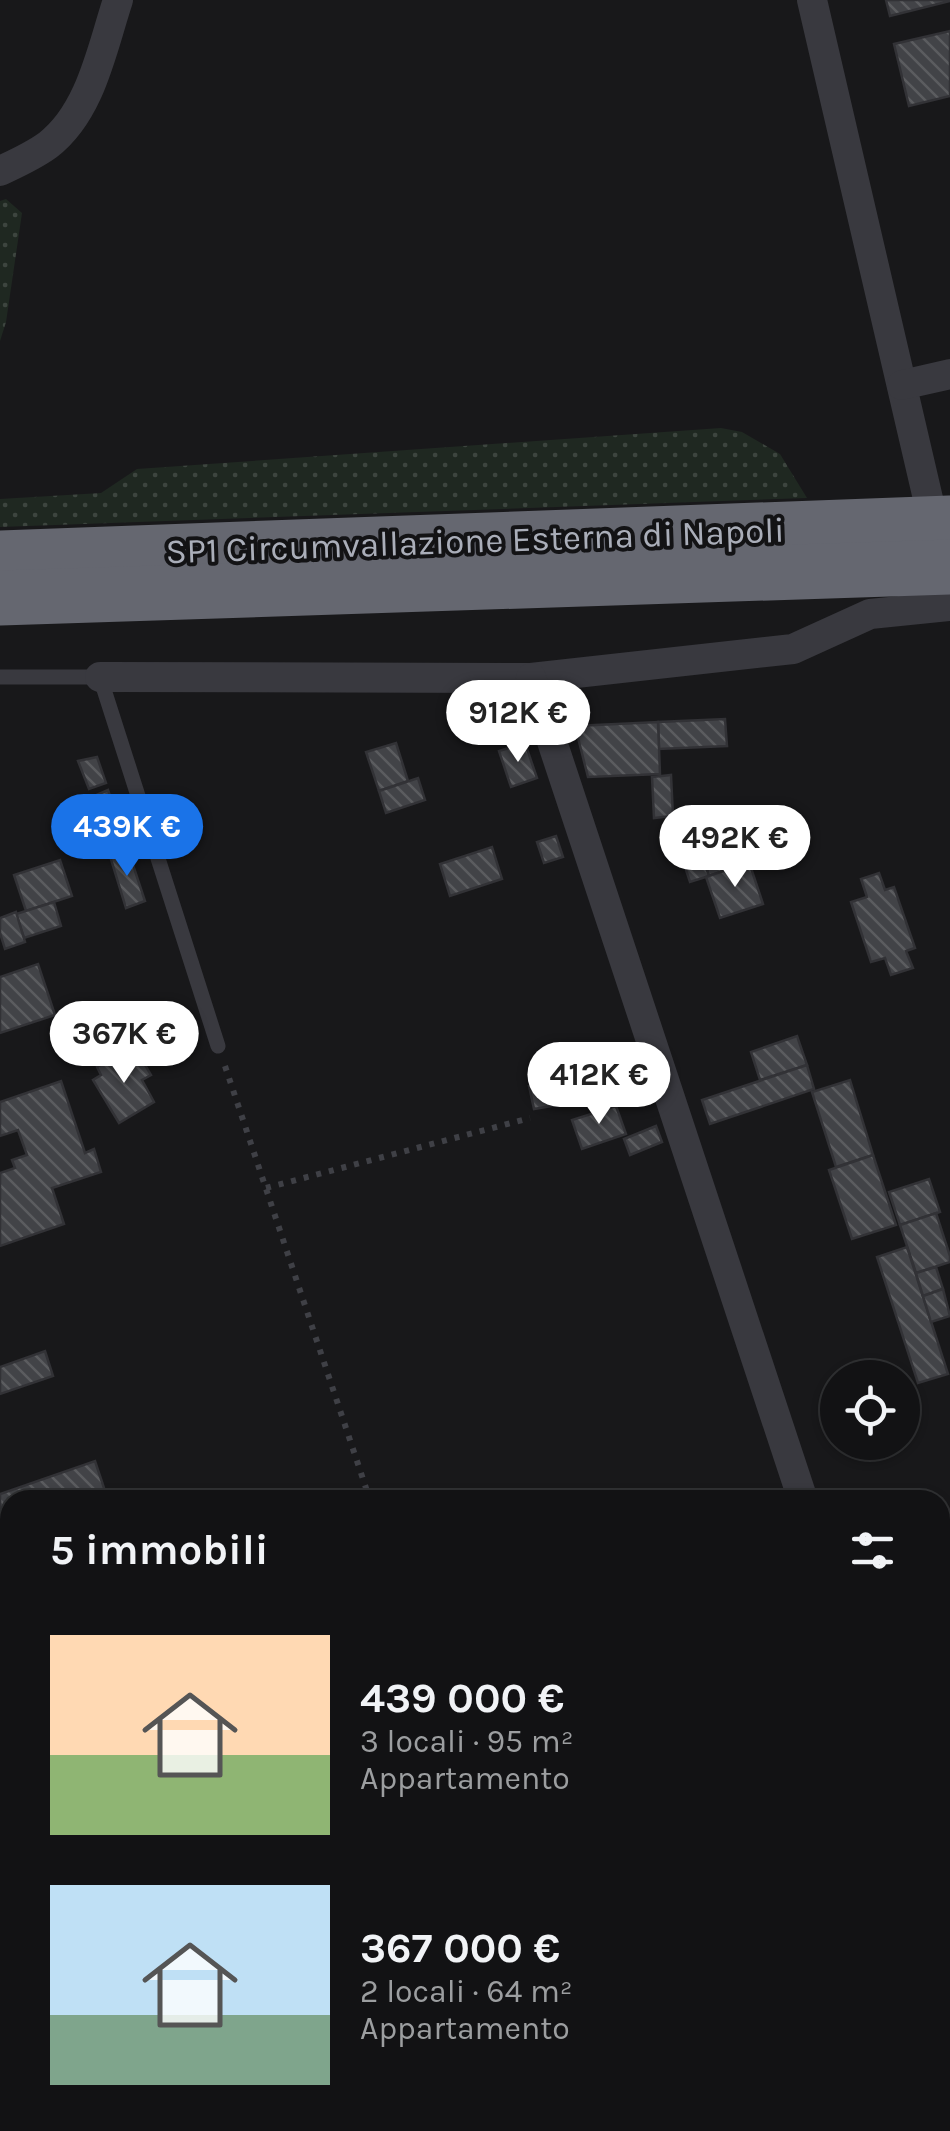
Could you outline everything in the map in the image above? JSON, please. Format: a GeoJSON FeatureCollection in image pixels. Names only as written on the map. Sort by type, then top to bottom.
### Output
{"type":"FeatureCollection","features":[{"type":"Feature","properties":{"kind":"highway","name":"SP1 Circumvallazione Esterna di Napoli"},"geometry":{"type":"LineString","coordinates":[[0,598],[765,552],[950,524]]}},
{"type":"Feature","properties":{"kind":"highway","name":"SP1 Circumvallazione Esterna di Napoli"},"geometry":{"type":"LineString","coordinates":[[0,558],[765,552],[950,567]]}},
{"type":"Feature","properties":{"kind":"street"},"geometry":{"type":"LineString","coordinates":[[0,171],[51,143],[72,118],[91,84],[118,0]]}},
{"type":"Feature","properties":{"kind":"street"},"geometry":{"type":"LineString","coordinates":[[812,0],[950,594]]}},
{"type":"Feature","properties":{"kind":"street"},"geometry":{"type":"LineString","coordinates":[[902,385],[950,374]]}},
{"type":"Feature","properties":{"kind":"street"},"geometry":{"type":"LineString","coordinates":[[100,677],[531,678],[794,649],[870,614],[950,606]]}},
{"type":"Feature","properties":{"kind":"street"},"geometry":{"type":"LineString","coordinates":[[531,678],[801,1490]]}},
{"type":"Feature","properties":{"kind":"lane"},"geometry":{"type":"LineString","coordinates":[[0,677],[100,677],[218,1046]]}},
{"type":"Feature","properties":{"kind":"path"},"geometry":{"type":"LineString","coordinates":[[218,1046],[367,1490]]}},
{"type":"Feature","properties":{"kind":"path"},"geometry":{"type":"LineString","coordinates":[[266,1188],[530,1118]]}},
{"type":"Feature","properties":{"kind":"shaded area"},"geometry":{"type":"Polygon","coordinates":[[[6,199],[22,213],[0,341],[0,201],[6,199]]]}},
{"type":"Feature","properties":{"kind":"shaded area"},"geometry":{"type":"Polygon","coordinates":[[[721,428],[742,432],[780,454],[807,498],[0,527],[0,499],[101,493],[137,469],[721,428]]]}},
{"type":"Feature","properties":{"kind":"building"},"geometry":{"type":"Polygon","coordinates":[[[886,0],[950,0],[950,1],[890,16],[886,0]]]}},
{"type":"Feature","properties":{"kind":"building"},"geometry":{"type":"Polygon","coordinates":[[[950,31],[950,96],[909,106],[894,44],[950,31]]]}},
{"type":"Feature","properties":{"kind":"building"},"geometry":{"type":"Polygon","coordinates":[[[725,719],[727,746],[659,749],[658,722],[725,719]]]}},
{"type":"Feature","properties":{"kind":"building"},"geometry":{"type":"Polygon","coordinates":[[[658,722],[660,774],[588,777],[575,726],[658,722]]]}},
{"type":"Feature","properties":{"kind":"building"},"geometry":{"type":"Polygon","coordinates":[[[396,743],[408,781],[379,791],[366,752],[396,743]]]}},
{"type":"Feature","properties":{"kind":"building"},"geometry":{"type":"Polygon","coordinates":[[[525,743],[537,778],[511,787],[499,751],[525,743]]]}},
{"type":"Feature","properties":{"kind":"building"},"geometry":{"type":"Polygon","coordinates":[[[97,757],[106,783],[89,789],[78,761],[97,757]]]}},
{"type":"Feature","properties":{"kind":"building"},"geometry":{"type":"Polygon","coordinates":[[[671,775],[673,816],[654,818],[652,777],[671,775]]]}},
{"type":"Feature","properties":{"kind":"building"},"geometry":{"type":"Polygon","coordinates":[[[418,778],[425,800],[386,813],[379,791],[418,778]]]}},
{"type":"Feature","properties":{"kind":"building"},"geometry":{"type":"Polygon","coordinates":[[[108,790],[126,842],[111,849],[92,797],[108,790]]]}},
{"type":"Feature","properties":{"kind":"building"},"geometry":{"type":"Polygon","coordinates":[[[731,809],[749,862],[709,876],[691,822],[731,809]]]}},
{"type":"Feature","properties":{"kind":"building"},"geometry":{"type":"Polygon","coordinates":[[[691,822],[709,876],[690,882],[672,828],[691,822]]]}},
{"type":"Feature","properties":{"kind":"building"},"geometry":{"type":"Polygon","coordinates":[[[556,836],[563,857],[544,863],[537,842],[556,836]]]}},
{"type":"Feature","properties":{"kind":"building"},"geometry":{"type":"Polygon","coordinates":[[[492,847],[502,879],[450,896],[440,864],[492,847]]]}},
{"type":"Feature","properties":{"kind":"building"},"geometry":{"type":"Polygon","coordinates":[[[128,850],[145,901],[126,908],[110,856],[128,850]]]}},
{"type":"Feature","properties":{"kind":"building"},"geometry":{"type":"Polygon","coordinates":[[[60,860],[72,896],[26,911],[14,875],[60,860]]]}},
{"type":"Feature","properties":{"kind":"building"},"geometry":{"type":"Polygon","coordinates":[[[749,862],[763,904],[720,918],[706,877],[749,862]]]}},
{"type":"Feature","properties":{"kind":"building"},"geometry":{"type":"Polygon","coordinates":[[[879,873],[885,890],[894,887],[915,948],[906,951],[913,968],[891,975],[885,958],[871,962],[851,902],[867,897],[861,879],[879,873]]]}},
{"type":"Feature","properties":{"kind":"building"},"geometry":{"type":"Polygon","coordinates":[[[54,902],[61,926],[24,938],[16,914],[54,902]]]}},
{"type":"Feature","properties":{"kind":"building"},"geometry":{"type":"Polygon","coordinates":[[[16,912],[25,942],[5,949],[0,918],[16,912]]]}},
{"type":"Feature","properties":{"kind":"building"},"geometry":{"type":"Polygon","coordinates":[[[38,964],[55,1015],[0,1033],[0,977],[38,964]]]}},
{"type":"Feature","properties":{"kind":"building"},"geometry":{"type":"Polygon","coordinates":[[[797,1036],[807,1065],[760,1080],[751,1052],[797,1036]]]}},
{"type":"Feature","properties":{"kind":"building"},"geometry":{"type":"Polygon","coordinates":[[[122,1052],[129,1066],[141,1058],[151,1075],[142,1080],[154,1102],[119,1123],[93,1080],[101,1075],[97,1067],[122,1052]]]}},
{"type":"Feature","properties":{"kind":"building"},"geometry":{"type":"Polygon","coordinates":[[[807,1065],[814,1089],[710,1124],[702,1100],[807,1065]]]}},
{"type":"Feature","properties":{"kind":"building"},"geometry":{"type":"Polygon","coordinates":[[[850,1080],[873,1155],[836,1167],[812,1092],[850,1080]]]}},
{"type":"Feature","properties":{"kind":"building"},"geometry":{"type":"Polygon","coordinates":[[[61,1081],[85,1153],[94,1149],[101,1172],[52,1188],[64,1224],[0,1246],[0,1173],[15,1168],[12,1160],[27,1155],[18,1130],[0,1136],[0,1102],[61,1081]]]}},
{"type":"Feature","properties":{"kind":"building"},"geometry":{"type":"Polygon","coordinates":[[[548,1083],[552,1106],[534,1109],[529,1086],[548,1083]]]}},
{"type":"Feature","properties":{"kind":"building"},"geometry":{"type":"Polygon","coordinates":[[[616,1106],[626,1134],[582,1149],[572,1120],[616,1106]]]}},
{"type":"Feature","properties":{"kind":"building"},"geometry":{"type":"Polygon","coordinates":[[[656,1126],[662,1142],[630,1155],[624,1139],[656,1126]]]}},
{"type":"Feature","properties":{"kind":"building"},"geometry":{"type":"Polygon","coordinates":[[[873,1155],[896,1225],[852,1239],[829,1170],[873,1155]]]}},
{"type":"Feature","properties":{"kind":"building"},"geometry":{"type":"Polygon","coordinates":[[[929,1179],[940,1212],[900,1225],[889,1192],[929,1179]]]}},
{"type":"Feature","properties":{"kind":"building"},"geometry":{"type":"Polygon","coordinates":[[[936,1213],[950,1262],[916,1273],[900,1225],[936,1213]]]}},
{"type":"Feature","properties":{"kind":"building"},"geometry":{"type":"Polygon","coordinates":[[[907,1247],[948,1374],[920,1382],[920,1360],[911,1360],[877,1257],[907,1247]]]}},
{"type":"Feature","properties":{"kind":"building"},"geometry":{"type":"Polygon","coordinates":[[[936,1267],[943,1289],[923,1296],[916,1273],[936,1267]]]}},
{"type":"Feature","properties":{"kind":"building"},"geometry":{"type":"Polygon","coordinates":[[[943,1289],[950,1316],[931,1322],[923,1296],[943,1289]]]}},
{"type":"Feature","properties":{"kind":"building"},"geometry":{"type":"Polygon","coordinates":[[[45,1351],[53,1376],[0,1394],[0,1367],[45,1351]]]}},
{"type":"Feature","properties":{"kind":"building"},"geometry":{"type":"Polygon","coordinates":[[[95,1461],[105,1490],[12,1490],[95,1461]]]}}]}
